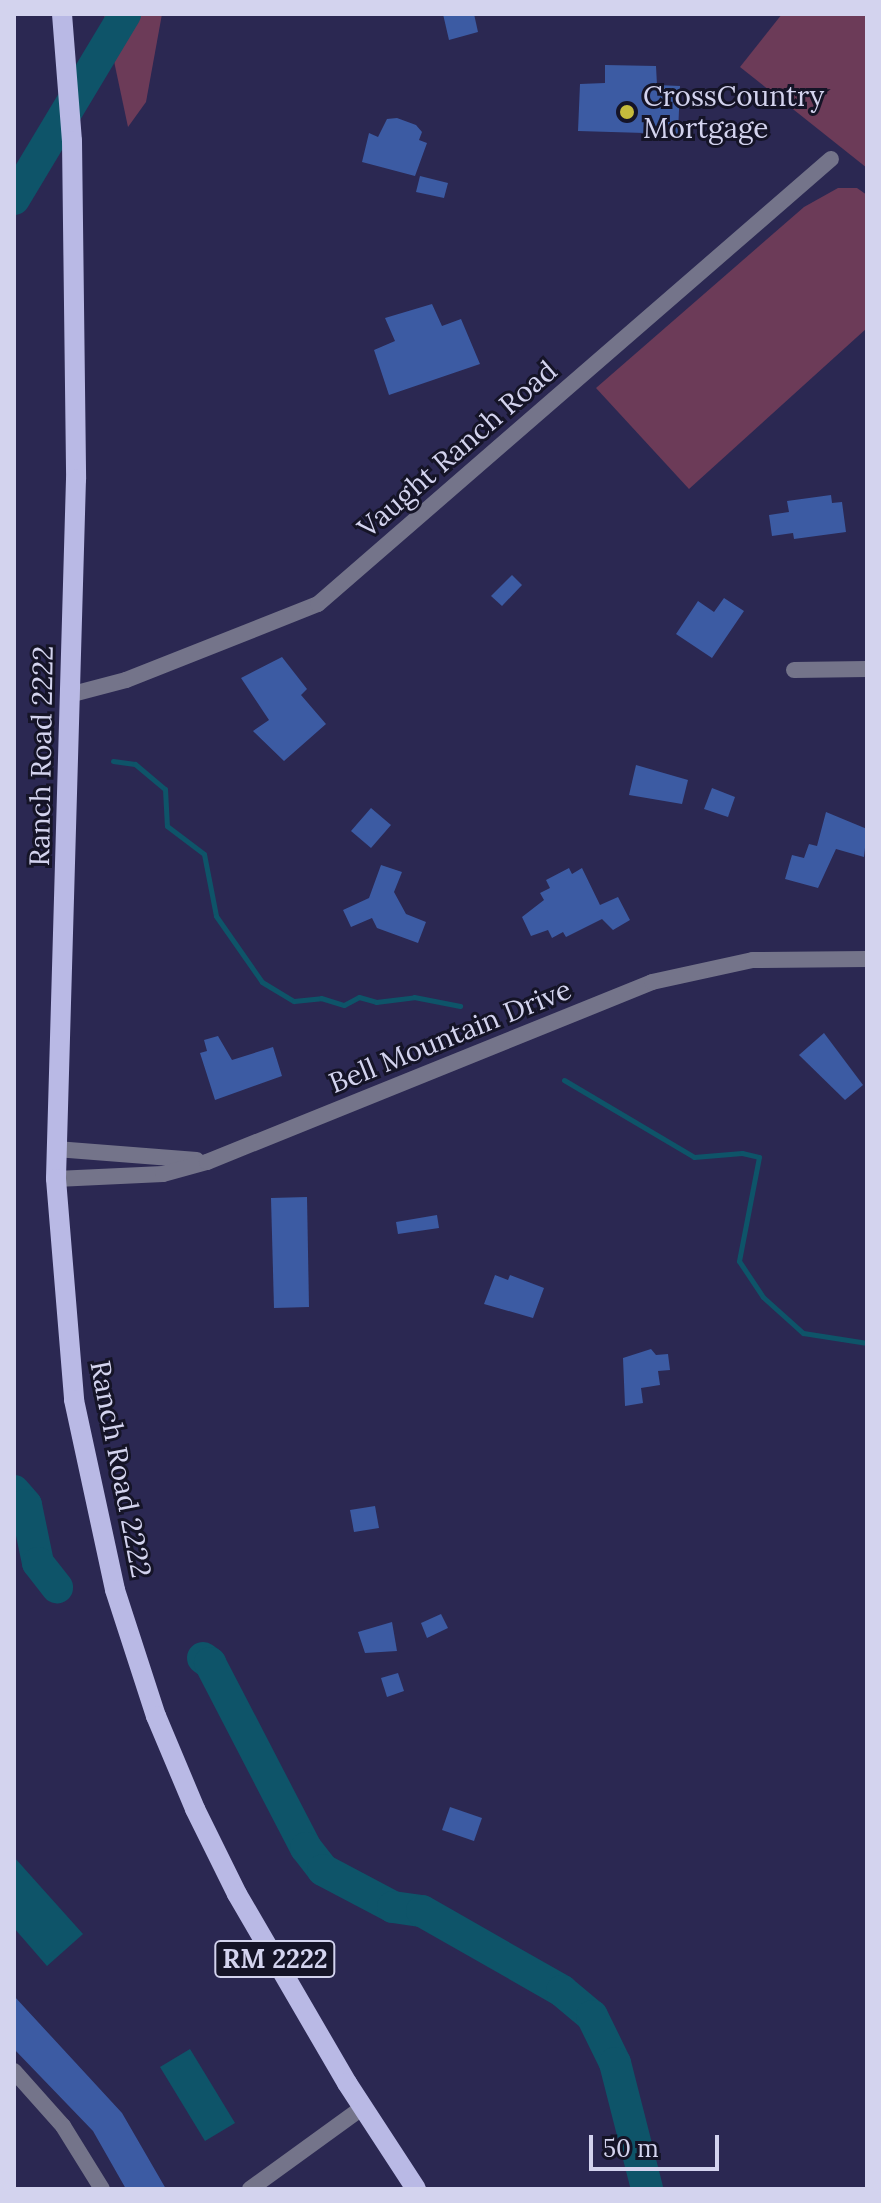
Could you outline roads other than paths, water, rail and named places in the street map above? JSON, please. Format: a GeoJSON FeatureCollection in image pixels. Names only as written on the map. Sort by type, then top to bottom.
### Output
{"type":"FeatureCollection","features":[{"type":"Feature","properties":{"kind":"main road","name":"Ranch Road 2222"},"geometry":{"type":"LineString","coordinates":[[62,14],[72,141],[76,479],[56,1179],[75,1405],[115,1590],[156,1716],[237,1894],[362,2108],[416,2189]]}},
{"type":"Feature","properties":{"kind":"street","name":"Vaught Ranch Road"},"geometry":{"type":"LineString","coordinates":[[69,695],[126,680],[318,604],[831,159]]}},
{"type":"Feature","properties":{"kind":"street"},"geometry":{"type":"LineString","coordinates":[[794,670],[867,669]]}},
{"type":"Feature","properties":{"kind":"street","name":"Bell Mountain Drive"},"geometry":{"type":"LineString","coordinates":[[56,1179],[163,1174],[207,1162],[652,982],[753,960],[867,959]]}},
{"type":"Feature","properties":{"kind":"street"},"geometry":{"type":"LineString","coordinates":[[56,1149],[207,1162]]}},
{"type":"Feature","properties":{"kind":"street"},"geometry":{"type":"LineString","coordinates":[[14,2071],[63,2126],[102,2189]]}},
{"type":"Feature","properties":{"kind":"street"},"geometry":{"type":"LineString","coordinates":[[250,2189],[362,2108]]}},
{"type":"Feature","properties":{"kind":"water"},"geometry":{"type":"Polygon","coordinates":[[[14,1857],[83,1934],[47,1966],[14,1928],[14,1857]]]}},
{"type":"Feature","properties":{"kind":"water"},"geometry":{"type":"Polygon","coordinates":[[[190,2049],[235,2123],[205,2141],[160,2067],[190,2049]]]}},
{"type":"Feature","properties":{"kind":"waterway"},"geometry":{"type":"LineString","coordinates":[[14,199],[125,14]]}},
{"type":"Feature","properties":{"kind":"waterway"},"geometry":{"type":"LineString","coordinates":[[113,761],[135,764],[165,789],[167,826],[204,854],[216,916],[262,982],[294,1001],[321,998],[344,1005],[359,997],[376,1002],[414,997],[460,1006]]}},
{"type":"Feature","properties":{"kind":"waterway"},"geometry":{"type":"LineString","coordinates":[[564,1080],[694,1157],[742,1153],[759,1157],[739,1261],[763,1297],[803,1333],[867,1343]]}},
{"type":"Feature","properties":{"kind":"waterway"},"geometry":{"type":"LineString","coordinates":[[14,1491],[26,1505],[38,1563],[57,1587]]}},
{"type":"Feature","properties":{"kind":"waterway"},"geometry":{"type":"LineString","coordinates":[[203,1658],[210,1663],[306,1848],[323,1870],[393,1907],[422,1911],[562,1991],[592,2016],[615,2063],[647,2189]]}},
{"type":"Feature","properties":{"kind":"place","name":"CrossCountry Mortgage"},"geometry":{"type":"Point","coordinates":[627,112]}}]}
